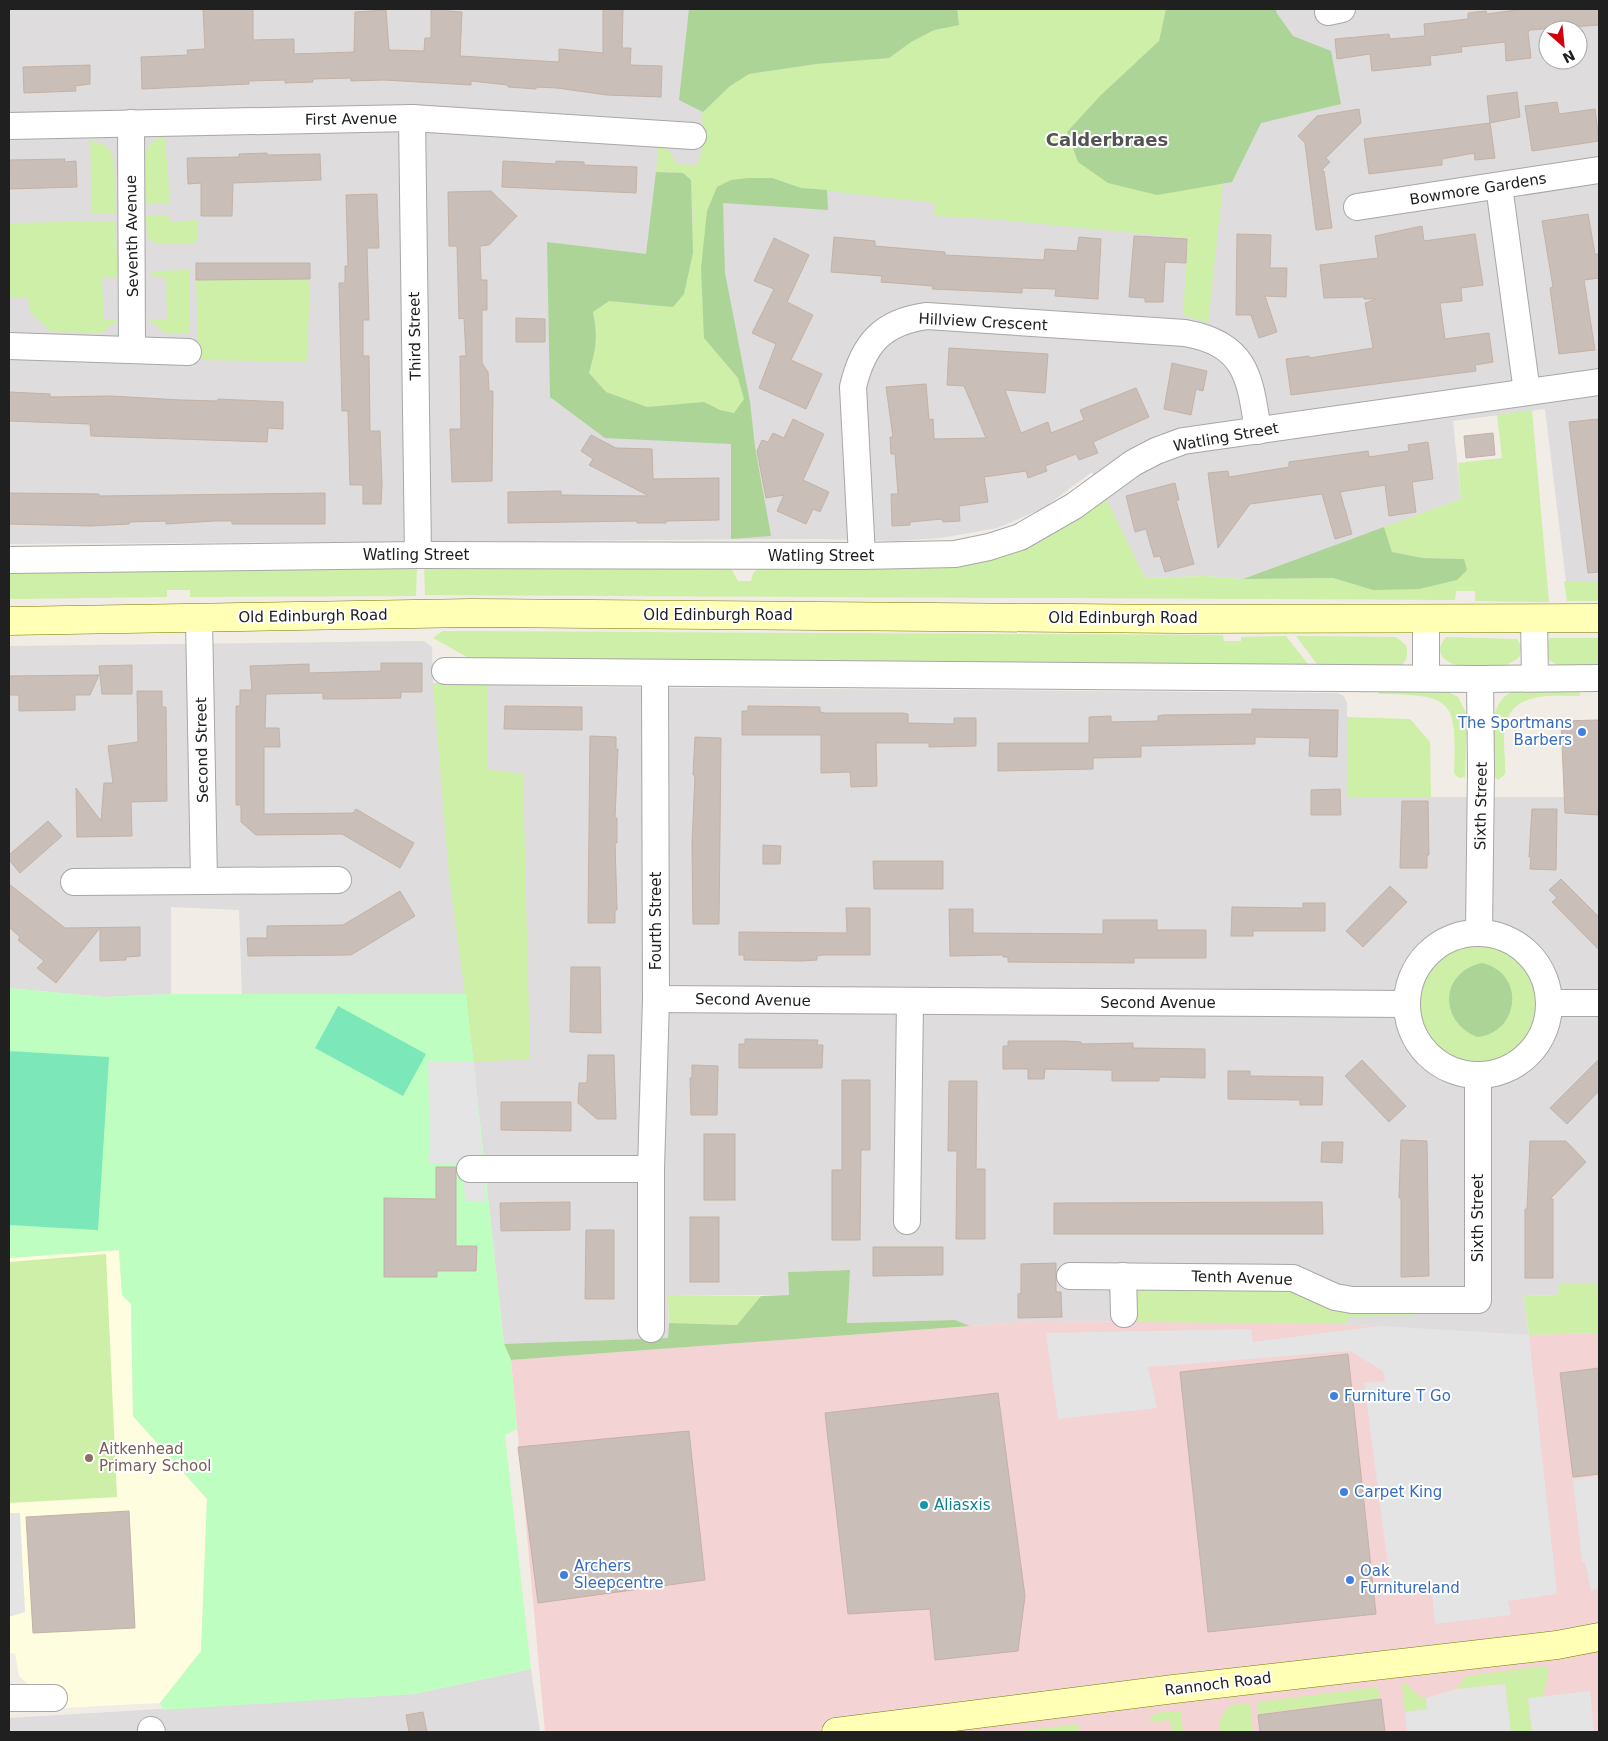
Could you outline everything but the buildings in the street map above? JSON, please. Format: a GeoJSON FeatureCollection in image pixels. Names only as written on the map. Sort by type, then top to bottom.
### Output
{"type":"FeatureCollection","features":[{"type":"Feature","properties":{"kind":"main road","name":"Old Edinburgh Road"},"geometry":{"type":"LineString","coordinates":[[9,621],[471,613],[1426,619],[1599,618]]}},
{"type":"Feature","properties":{"kind":"main road","name":"Rannoch Road"},"geometry":{"type":"LineString","coordinates":[[836,1732],[1174,1689],[1557,1645],[1599,1636]]}},
{"type":"Feature","properties":{"kind":"street","name":"First Avenue"},"geometry":{"type":"LineString","coordinates":[[9,126],[412,118],[694,136]]}},
{"type":"Feature","properties":{"kind":"street","name":"Third Street"},"geometry":{"type":"LineString","coordinates":[[412,118],[418,555]]}},
{"type":"Feature","properties":{"kind":"street","name":"Seventh Avenue"},"geometry":{"type":"LineString","coordinates":[[131,123],[132,349]]}},
{"type":"Feature","properties":{"kind":"street","name":"Bowmore Gardens"},"geometry":{"type":"LineString","coordinates":[[1357,207],[1599,170]]}},
{"type":"Feature","properties":{"kind":"street"},"geometry":{"type":"LineString","coordinates":[[1499,186],[1527,392]]}},
{"type":"Feature","properties":{"kind":"street","name":"Hillview Crescent"},"geometry":{"type":"LineString","coordinates":[[862,556],[853,387],[858,366],[866,350],[878,336],[893,325],[910,318],[927,316],[1175,333],[1211,340],[1223,347],[1244,367],[1251,383],[1258,431]]}},
{"type":"Feature","properties":{"kind":"street"},"geometry":{"type":"LineString","coordinates":[[9,346],[188,352]]}},
{"type":"Feature","properties":{"kind":"street","name":"Watling Street"},"geometry":{"type":"LineString","coordinates":[[9,560],[418,555],[862,556],[955,554],[989,547],[1020,537],[1048,523],[1133,463],[1156,451],[1183,442],[1599,382]]}},
{"type":"Feature","properties":{"kind":"street","name":"Second Street"},"geometry":{"type":"LineString","coordinates":[[199,619],[204,880]]}},
{"type":"Feature","properties":{"kind":"street"},"geometry":{"type":"LineString","coordinates":[[1426,619],[1426,678]]}},
{"type":"Feature","properties":{"kind":"street"},"geometry":{"type":"LineString","coordinates":[[1534,619],[1535,678]]}},
{"type":"Feature","properties":{"kind":"street"},"geometry":{"type":"LineString","coordinates":[[445,671],[1426,678],[1480,680],[1599,678]]}},
{"type":"Feature","properties":{"kind":"street","name":"Fourth Street"},"geometry":{"type":"LineString","coordinates":[[650,1329],[651,1169],[656,999],[655,673]]}},
{"type":"Feature","properties":{"kind":"street","name":"Sixth Street"},"geometry":{"type":"LineString","coordinates":[[1479,932],[1480,680]]}},
{"type":"Feature","properties":{"kind":"street"},"geometry":{"type":"LineString","coordinates":[[74,882],[338,880]]}},
{"type":"Feature","properties":{"kind":"street"},"geometry":{"type":"LineString","coordinates":[[1479,932],[1500,936],[1513,943],[1535,962],[1545,981],[1549,1003],[1546,1025],[1536,1045],[1520,1061],[1500,1072],[1478,1075],[1456,1072],[1436,1062],[1420,1046],[1410,1026],[1406,1004],[1408,986],[1416,968],[1427,953],[1442,942],[1460,935],[1479,932]]}},
{"type":"Feature","properties":{"kind":"street","name":"Second Avenue"},"geometry":{"type":"LineString","coordinates":[[656,999],[1406,1004]]}},
{"type":"Feature","properties":{"kind":"street"},"geometry":{"type":"LineString","coordinates":[[907,1221],[910,1002]]}},
{"type":"Feature","properties":{"kind":"street"},"geometry":{"type":"LineString","coordinates":[[1549,1003],[1599,1004]]}},
{"type":"Feature","properties":{"kind":"street","name":"Sixth Street"},"geometry":{"type":"LineString","coordinates":[[1478,1075],[1478,1300]]}},
{"type":"Feature","properties":{"kind":"street"},"geometry":{"type":"LineString","coordinates":[[470,1168],[651,1169]]}},
{"type":"Feature","properties":{"kind":"street","name":"Tenth Avenue"},"geometry":{"type":"LineString","coordinates":[[1070,1276],[1294,1278],[1335,1297],[1352,1300],[1478,1300]]}},
{"type":"Feature","properties":{"kind":"street"},"geometry":{"type":"LineString","coordinates":[[1123,1276],[1124,1314]]}},
{"type":"Feature","properties":{"kind":"street"},"geometry":{"type":"LineString","coordinates":[[9,1698],[54,1698]]}},
{"type":"Feature","properties":{"kind":"shaded area"},"geometry":{"type":"Polygon","coordinates":[[[9,9],[1599,9],[1599,581],[1566,581],[1545,409],[1453,421],[1461,499],[1243,579],[1205,576],[1145,578],[1092,472],[1042,509],[997,528],[941,538],[896,541],[818,539],[9,544],[9,9]]]}},
{"type":"Feature","properties":{"kind":"shaded area"},"geometry":{"type":"Polygon","coordinates":[[[424,641],[432,647],[433,683],[578,687],[1338,693],[1344,696],[1347,703],[1347,797],[1599,797],[1599,1284],[1559,1284],[1558,1295],[1524,1296],[1529,1335],[1338,1324],[1037,1321],[970,1326],[955,1320],[847,1323],[849,1270],[788,1272],[789,1295],[668,1295],[669,1338],[504,1344],[466,995],[242,996],[239,910],[171,907],[171,994],[104,997],[9,988],[9,646],[424,641]]]}},
{"type":"Feature","properties":{"kind":"shaded area"},"geometry":{"type":"Polygon","coordinates":[[[428,1062],[474,1062],[486,1202],[465,1202],[463,1164],[430,1163],[428,1062]]]}},
{"type":"Feature","properties":{"kind":"shaded area","name":"Aitkenhead Primary School"},"geometry":{"type":"Polygon","coordinates":[[[119,1250],[122,1295],[131,1304],[133,1416],[207,1499],[201,1651],[160,1703],[61,1708],[58,1685],[29,1685],[19,1676],[15,1653],[9,1654],[9,1258],[119,1250]]]}},
{"type":"Feature","properties":{"kind":"shaded area"},"geometry":{"type":"Polygon","coordinates":[[[1037,1321],[1338,1324],[1529,1335],[1599,1333],[1599,1732],[545,1732],[511,1360],[1037,1321]]]}},
{"type":"Feature","properties":{"kind":"shaded area"},"geometry":{"type":"Polygon","coordinates":[[[1379,1326],[1529,1335],[1557,1594],[1508,1601],[1511,1615],[1435,1624],[1431,1584],[1391,1588],[1364,1383],[1385,1381],[1383,1371],[1350,1351],[1148,1367],[1157,1408],[1058,1419],[1046,1333],[1251,1329],[1253,1342],[1379,1326]]]}},
{"type":"Feature","properties":{"kind":"shaded area"},"geometry":{"type":"Polygon","coordinates":[[[1599,1476],[1599,1588],[1591,1591],[1585,1562],[1582,1562],[1573,1479],[1599,1476]]]}},
{"type":"Feature","properties":{"kind":"shaded area"},"geometry":{"type":"Polygon","coordinates":[[[9,1513],[20,1513],[25,1612],[9,1617],[9,1513]]]}},
{"type":"Feature","properties":{"kind":"shaded area"},"geometry":{"type":"Polygon","coordinates":[[[531,1669],[540,1732],[9,1732],[9,1718],[414,1694],[531,1669]]]}},
{"type":"Feature","properties":{"kind":"shaded area"},"geometry":{"type":"Polygon","coordinates":[[[1505,1684],[1511,1732],[1407,1732],[1405,1712],[1427,1709],[1426,1698],[1456,1689],[1505,1684]]]}},
{"type":"Feature","properties":{"kind":"shaded area"},"geometry":{"type":"Polygon","coordinates":[[[1590,1691],[1594,1732],[1532,1732],[1528,1698],[1590,1691]]]}},
{"type":"Feature","properties":{"kind":"green space"},"geometry":{"type":"Polygon","coordinates":[[[689,9],[957,9],[959,25],[934,30],[911,42],[889,58],[816,64],[749,74],[730,86],[703,112],[679,100],[689,9]]]}},
{"type":"Feature","properties":{"kind":"green space"},"geometry":{"type":"Polygon","coordinates":[[[957,9],[1166,9],[1159,41],[1100,96],[1067,132],[1223,185],[1208,323],[1183,315],[1188,238],[991,219],[934,216],[935,203],[801,188],[772,178],[717,188],[725,362],[738,378],[744,399],[735,413],[720,411],[704,402],[647,407],[606,392],[589,373],[595,343],[593,312],[609,301],[653,306],[684,294],[693,220],[691,180],[682,173],[656,172],[658,148],[668,150],[676,164],[696,165],[700,159],[704,123],[700,118],[703,112],[730,86],[749,74],[816,64],[889,58],[911,42],[934,30],[959,25],[957,9]]]}},
{"type":"Feature","properties":{"kind":"green space"},"geometry":{"type":"Polygon","coordinates":[[[1166,9],[1277,9],[1276,12],[1293,36],[1331,51],[1341,104],[1261,123],[1232,182],[1157,195],[1108,183],[1078,162],[1067,132],[1100,96],[1159,41],[1166,9]]]}},
{"type":"Feature","properties":{"kind":"green space"},"geometry":{"type":"Polygon","coordinates":[[[159,138],[165,138],[170,204],[145,204],[144,158],[152,143],[159,138]]]}},
{"type":"Feature","properties":{"kind":"green space"},"geometry":{"type":"Polygon","coordinates":[[[90,140],[107,146],[114,158],[116,214],[92,214],[90,140]]]}},
{"type":"Feature","properties":{"kind":"green space"},"geometry":{"type":"Polygon","coordinates":[[[656,172],[683,173],[691,180],[693,253],[684,294],[673,307],[609,301],[593,312],[596,343],[589,373],[606,392],[647,407],[704,402],[720,410],[734,413],[744,399],[738,378],[704,338],[701,268],[707,211],[717,187],[731,180],[772,178],[801,188],[827,190],[828,210],[723,203],[725,273],[750,402],[755,447],[771,536],[731,539],[731,444],[605,438],[550,397],[547,242],[646,254],[656,172]]]}},
{"type":"Feature","properties":{"kind":"green space"},"geometry":{"type":"Polygon","coordinates":[[[146,215],[169,215],[170,222],[198,220],[197,239],[194,244],[156,244],[147,237],[146,215]]]}},
{"type":"Feature","properties":{"kind":"green space"},"geometry":{"type":"Polygon","coordinates":[[[115,221],[118,277],[102,278],[104,319],[119,319],[102,333],[51,332],[30,312],[28,298],[9,297],[9,223],[115,221]]]}},
{"type":"Feature","properties":{"kind":"green space"},"geometry":{"type":"Polygon","coordinates":[[[189,270],[190,334],[166,334],[149,320],[167,319],[166,277],[148,276],[155,271],[189,270]]]}},
{"type":"Feature","properties":{"kind":"green space"},"geometry":{"type":"Polygon","coordinates":[[[310,279],[307,362],[199,360],[196,280],[310,279]]]}},
{"type":"Feature","properties":{"kind":"green space"},"geometry":{"type":"Polygon","coordinates":[[[1532,410],[1549,602],[1475,601],[1475,591],[1456,591],[1455,600],[425,595],[424,564],[731,568],[738,581],[751,581],[753,573],[760,567],[958,565],[1105,496],[1145,578],[1205,576],[1243,579],[1333,578],[1373,590],[1464,559],[1423,558],[1392,552],[1384,527],[1461,499],[1458,463],[1502,458],[1497,415],[1532,410]]]}},
{"type":"Feature","properties":{"kind":"green space"},"geometry":{"type":"Polygon","coordinates":[[[1384,527],[1392,552],[1423,558],[1464,559],[1467,570],[1457,580],[1419,589],[1373,590],[1333,578],[1243,579],[1384,527]]]}},
{"type":"Feature","properties":{"kind":"green space"},"geometry":{"type":"Polygon","coordinates":[[[417,566],[416,596],[190,597],[190,590],[167,590],[167,597],[9,599],[9,567],[417,566]]]}},
{"type":"Feature","properties":{"kind":"green space"},"geometry":{"type":"Polygon","coordinates":[[[1564,581],[1599,581],[1599,601],[1567,601],[1564,581]]]}},
{"type":"Feature","properties":{"kind":"green space"},"geometry":{"type":"Polygon","coordinates":[[[443,631],[1223,635],[1224,641],[1241,641],[1241,637],[1286,636],[1311,668],[476,662],[433,638],[443,631]]]}},
{"type":"Feature","properties":{"kind":"green space"},"geometry":{"type":"Polygon","coordinates":[[[1296,636],[1396,637],[1406,645],[1407,657],[1404,663],[1394,669],[1319,667],[1296,636]]]}},
{"type":"Feature","properties":{"kind":"green space"},"geometry":{"type":"Polygon","coordinates":[[[1446,637],[1517,639],[1521,646],[1520,656],[1511,663],[1497,667],[1466,667],[1452,663],[1443,657],[1440,648],[1446,637]]]}},
{"type":"Feature","properties":{"kind":"green space"},"geometry":{"type":"Polygon","coordinates":[[[1550,638],[1599,638],[1599,670],[1571,668],[1552,662],[1547,657],[1546,649],[1550,638]]]}},
{"type":"Feature","properties":{"kind":"green space"},"geometry":{"type":"Polygon","coordinates":[[[433,683],[487,684],[487,769],[523,774],[530,1059],[474,1062],[449,875],[433,683]]]}},
{"type":"Feature","properties":{"kind":"green space"},"geometry":{"type":"Polygon","coordinates":[[[1379,689],[1446,691],[1458,697],[1467,715],[1465,777],[1459,778],[1454,773],[1454,730],[1451,716],[1445,706],[1436,700],[1422,696],[1379,694],[1379,689]]]}},
{"type":"Feature","properties":{"kind":"green space"},"geometry":{"type":"Polygon","coordinates":[[[1514,691],[1580,691],[1580,696],[1546,696],[1524,701],[1516,707],[1509,715],[1505,727],[1505,774],[1498,780],[1493,775],[1492,740],[1494,716],[1498,705],[1514,691]]]}},
{"type":"Feature","properties":{"kind":"green space"},"geometry":{"type":"Polygon","coordinates":[[[1347,717],[1410,719],[1430,742],[1431,797],[1347,797],[1347,717]]]}},
{"type":"Feature","properties":{"kind":"green space"},"geometry":{"type":"Polygon","coordinates":[[[1478,945],[1501,949],[1520,962],[1533,981],[1537,1004],[1533,1027],[1520,1046],[1501,1059],[1478,1063],[1455,1059],[1436,1046],[1423,1027],[1419,1004],[1423,981],[1436,962],[1455,949],[1478,945]]]}},
{"type":"Feature","properties":{"kind":"green space"},"geometry":{"type":"Polygon","coordinates":[[[1482,963],[1496,969],[1506,978],[1511,990],[1512,1002],[1509,1014],[1502,1025],[1491,1033],[1477,1037],[1464,1030],[1455,1020],[1450,1009],[1449,997],[1452,986],[1458,976],[1468,968],[1482,963]]]}},
{"type":"Feature","properties":{"kind":"green space"},"geometry":{"type":"Polygon","coordinates":[[[9,988],[104,997],[171,994],[466,994],[504,1344],[511,1360],[517,1429],[505,1435],[531,1669],[414,1694],[163,1710],[160,1703],[201,1651],[207,1499],[133,1416],[131,1304],[122,1295],[119,1250],[9,1258],[9,988]]]}},
{"type":"Feature","properties":{"kind":"green space"},"geometry":{"type":"Polygon","coordinates":[[[338,1006],[426,1054],[403,1096],[315,1048],[338,1006]]]}},
{"type":"Feature","properties":{"kind":"green space"},"geometry":{"type":"Polygon","coordinates":[[[9,1051],[109,1057],[98,1230],[9,1225],[9,1051]]]}},
{"type":"Feature","properties":{"kind":"green space"},"geometry":{"type":"Polygon","coordinates":[[[106,1254],[117,1497],[9,1503],[9,1262],[106,1254]]]}},
{"type":"Feature","properties":{"kind":"green space"},"geometry":{"type":"Polygon","coordinates":[[[850,1270],[847,1323],[955,1320],[970,1326],[511,1360],[504,1344],[668,1338],[669,1323],[737,1325],[761,1296],[789,1295],[788,1272],[850,1270]]]}},
{"type":"Feature","properties":{"kind":"green space"},"geometry":{"type":"Polygon","coordinates":[[[1559,1284],[1599,1284],[1599,1333],[1529,1335],[1524,1296],[1558,1295],[1559,1284]]]}},
{"type":"Feature","properties":{"kind":"green space"},"geometry":{"type":"Polygon","coordinates":[[[1289,1285],[1389,1305],[1417,1315],[1348,1317],[1347,1324],[1134,1322],[1133,1298],[1140,1288],[1289,1285]]]}},
{"type":"Feature","properties":{"kind":"green space"},"geometry":{"type":"Polygon","coordinates":[[[668,1295],[761,1296],[737,1325],[669,1323],[668,1295]]]}},
{"type":"Feature","properties":{"kind":"green space"},"geometry":{"type":"Polygon","coordinates":[[[1543,1666],[1549,1670],[1543,1697],[1528,1699],[1532,1732],[1511,1732],[1504,1684],[1456,1689],[1466,1676],[1543,1666]]]}},
{"type":"Feature","properties":{"kind":"green space"},"geometry":{"type":"Polygon","coordinates":[[[1402,1684],[1406,1684],[1421,1698],[1426,1698],[1427,1709],[1405,1712],[1402,1684]]]}},
{"type":"Feature","properties":{"kind":"green space"},"geometry":{"type":"Polygon","coordinates":[[[1378,1687],[1380,1698],[1258,1714],[1257,1702],[1378,1687]]]}},
{"type":"Feature","properties":{"kind":"green space"},"geometry":{"type":"Polygon","coordinates":[[[1250,1703],[1253,1732],[1219,1732],[1219,1720],[1230,1705],[1250,1703]]]}},
{"type":"Feature","properties":{"kind":"green space"},"geometry":{"type":"Polygon","coordinates":[[[1181,1711],[1183,1732],[1173,1732],[1170,1720],[1151,1722],[1150,1718],[1155,1713],[1181,1711]]]}},
{"type":"Feature","properties":{"kind":"green space"},"geometry":{"type":"Polygon","coordinates":[[[1078,1724],[1079,1732],[1011,1732],[1078,1724]]]}},
{"type":"Feature","properties":{"kind":"place","name":"The Sportmans Barbers"},"geometry":{"type":"Point","coordinates":[1582,732]}},
{"type":"Feature","properties":{"kind":"place","name":"Furniture T Go"},"geometry":{"type":"Point","coordinates":[1334,1396]}},
{"type":"Feature","properties":{"kind":"place","name":"Aitkenhead Primary School"},"geometry":{"type":"Point","coordinates":[89,1458]}},
{"type":"Feature","properties":{"kind":"place","name":"Carpet King"},"geometry":{"type":"Point","coordinates":[1344,1492]}},
{"type":"Feature","properties":{"kind":"place","name":"Aliasxis"},"geometry":{"type":"Point","coordinates":[924,1505]}},
{"type":"Feature","properties":{"kind":"place","name":"Archers Sleepcentre"},"geometry":{"type":"Point","coordinates":[564,1575]}},
{"type":"Feature","properties":{"kind":"place","name":"Oak Furnitureland"},"geometry":{"type":"Point","coordinates":[1350,1580]}},
{"type":"Feature","properties":{"kind":"district","name":"Calderbraes"},"geometry":{"type":"Point","coordinates":[1107,139]}}]}
